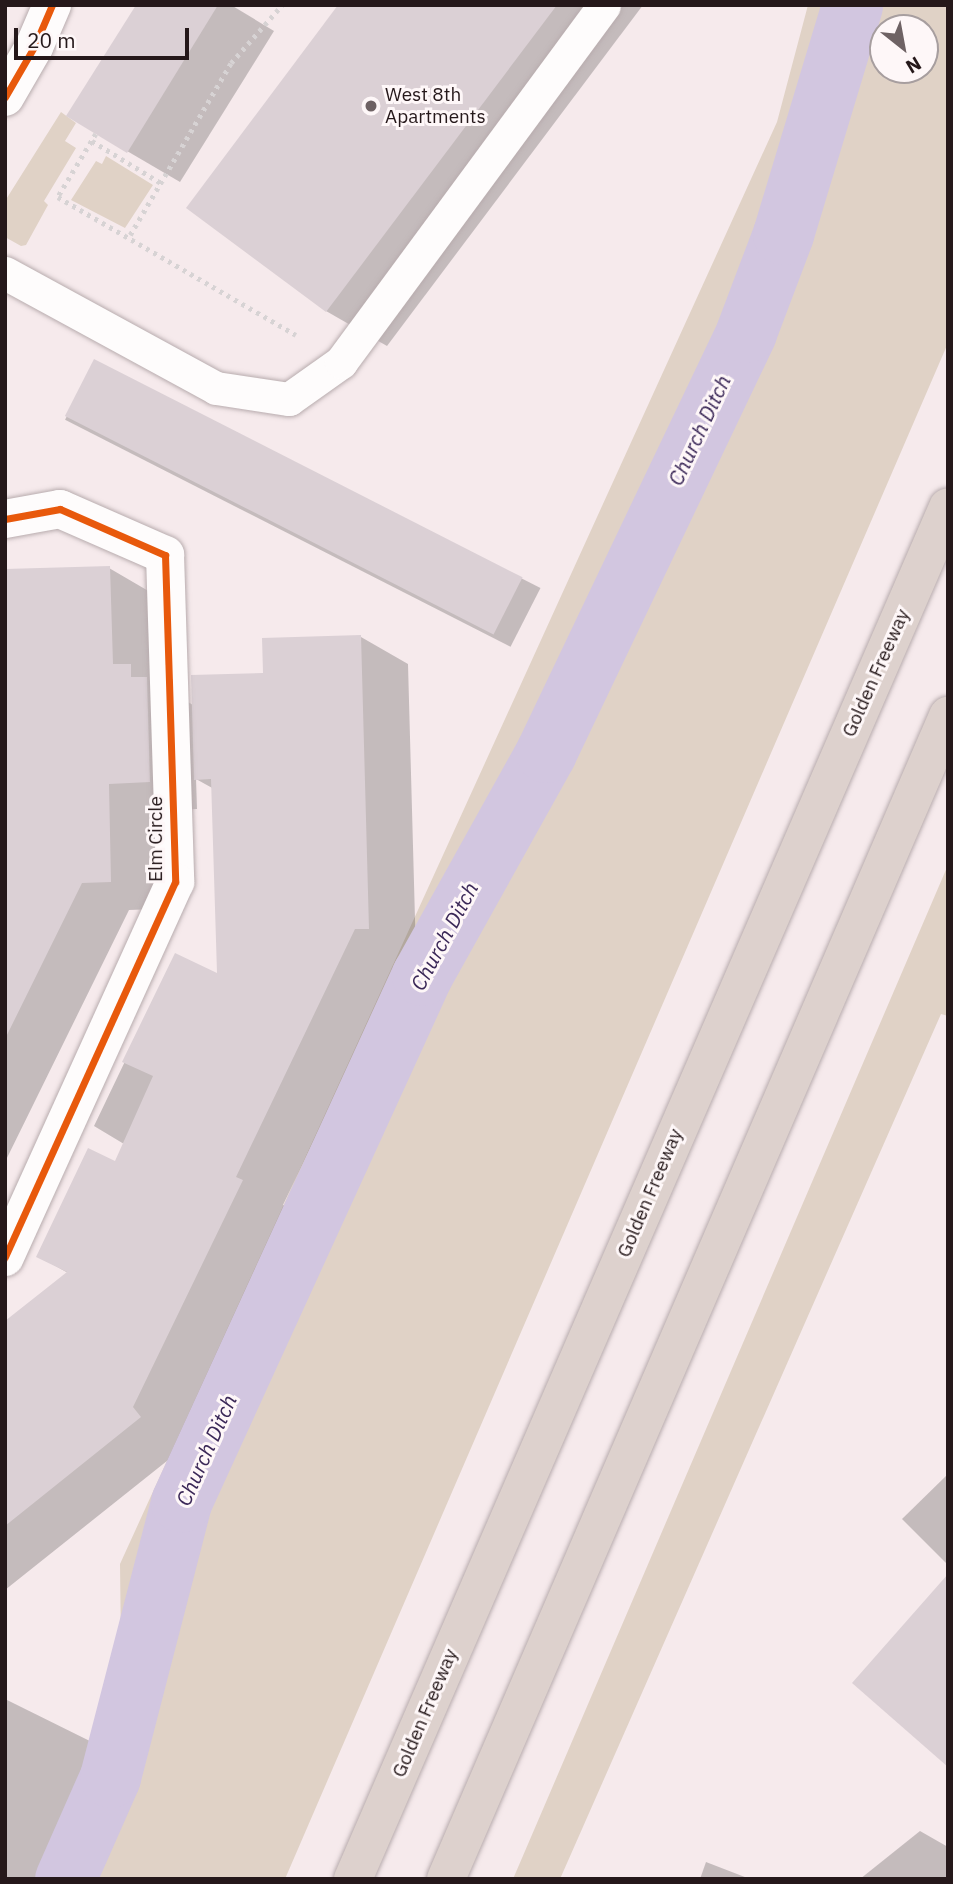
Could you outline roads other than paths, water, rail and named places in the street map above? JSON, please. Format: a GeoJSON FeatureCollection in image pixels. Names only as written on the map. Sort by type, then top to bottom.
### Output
{"type":"FeatureCollection","features":[{"type":"Feature","properties":{"kind":"highway","name":"Golden Freeway"},"geometry":{"type":"LineString","coordinates":[[353,1879],[948,507]]}},
{"type":"Feature","properties":{"kind":"highway"},"geometry":{"type":"LineString","coordinates":[[446,1879],[948,716]]}},
{"type":"Feature","properties":{"kind":"street"},"geometry":{"type":"LineString","coordinates":[[5,97],[34,47],[52,5]]}},
{"type":"Feature","properties":{"kind":"street","name":"Elm Circle"},"geometry":{"type":"LineString","coordinates":[[5,519],[60,509],[165,555],[176,882],[5,1256]]}},
{"type":"Feature","properties":{"kind":"lane"},"geometry":{"type":"LineString","coordinates":[[5,273],[216,388],[289,399],[341,362],[604,5]]}},
{"type":"Feature","properties":{"kind":"waterway","name":"Church Ditch"},"geometry":{"type":"LineString","coordinates":[[65,1879],[110,1777],[181,1502],[422,975],[546,752],[746,332],[783,234],[852,5]]}},
{"type":"Feature","properties":{"kind":"place","name":"West 8th Apartments"},"geometry":{"type":"Point","coordinates":[371,106]}}]}
